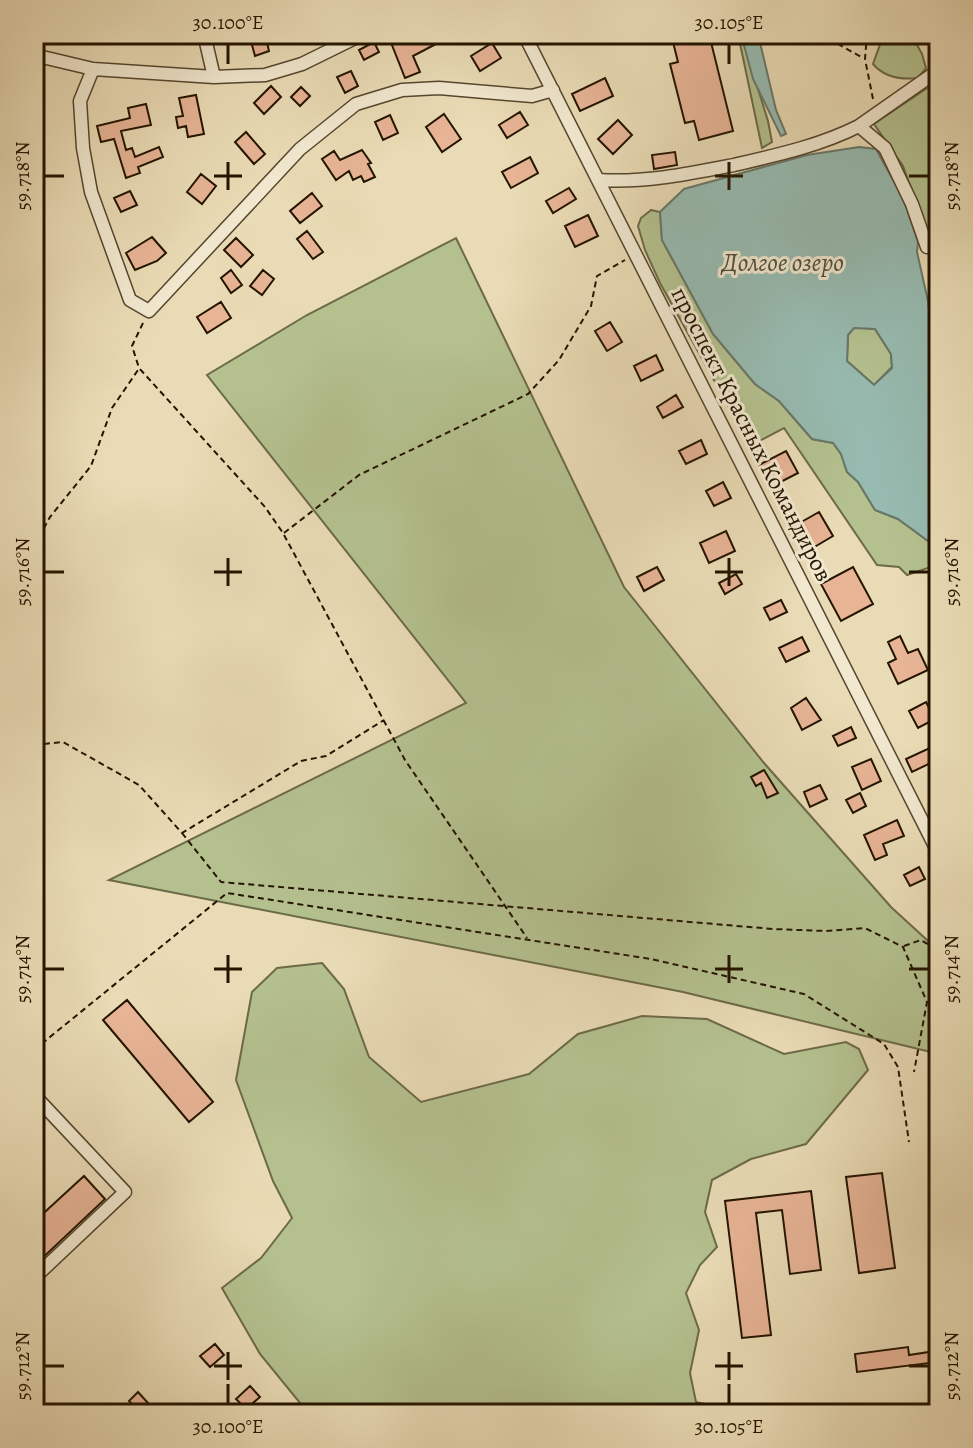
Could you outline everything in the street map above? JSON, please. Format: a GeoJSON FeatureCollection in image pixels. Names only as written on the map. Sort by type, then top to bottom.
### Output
{"type":"FeatureCollection","features":[{"type":"Feature","properties":{"kind":"street"},"geometry":{"type":"LineString","coordinates":[[204,34],[214,77]]}},
{"type":"Feature","properties":{"kind":"street"},"geometry":{"type":"LineString","coordinates":[[34,55],[93,69],[214,77],[265,75],[302,64],[363,34]]}},
{"type":"Feature","properties":{"kind":"street","name":"проспект Красных Командиров"},"geometry":{"type":"LineString","coordinates":[[524,34],[939,854]]}},
{"type":"Feature","properties":{"kind":"street"},"geometry":{"type":"LineString","coordinates":[[93,69],[80,101],[83,148],[91,192],[130,300],[149,311],[300,149],[356,104],[402,90],[439,88],[532,96],[553,90]]}},
{"type":"Feature","properties":{"kind":"street"},"geometry":{"type":"LineString","coordinates":[[598,180],[625,182],[665,179],[783,153],[834,138],[859,126],[939,70]]}},
{"type":"Feature","properties":{"kind":"street"},"geometry":{"type":"LineString","coordinates":[[859,126],[885,148],[912,204],[927,247]]}},
{"type":"Feature","properties":{"kind":"street"},"geometry":{"type":"LineString","coordinates":[[34,1095],[125,1192],[34,1278]]}},
{"type":"Feature","properties":{"kind":"path"},"geometry":{"type":"LineString","coordinates":[[820,34],[865,59]]}},
{"type":"Feature","properties":{"kind":"path"},"geometry":{"type":"LineString","coordinates":[[867,34],[865,59],[869,89],[878,112]]}},
{"type":"Feature","properties":{"kind":"path"},"geometry":{"type":"LineString","coordinates":[[283,533],[359,475],[528,394],[559,360],[591,306],[597,276],[637,254]]}},
{"type":"Feature","properties":{"kind":"path"},"geometry":{"type":"LineString","coordinates":[[149,311],[132,346],[139,368],[265,507],[283,533],[405,760],[528,940]]}},
{"type":"Feature","properties":{"kind":"path"},"geometry":{"type":"LineString","coordinates":[[34,546],[50,517],[91,466],[112,408],[139,368]]}},
{"type":"Feature","properties":{"kind":"path"},"geometry":{"type":"LineString","coordinates":[[182,833],[301,761],[326,756],[384,720]]}},
{"type":"Feature","properties":{"kind":"path"},"geometry":{"type":"LineString","coordinates":[[34,745],[63,742],[139,785],[221,882],[773,929],[826,931],[865,928],[903,947],[927,1002],[914,1072]]}},
{"type":"Feature","properties":{"kind":"path"},"geometry":{"type":"LineString","coordinates":[[34,1050],[227,893],[651,959],[804,994],[884,1044],[898,1067],[909,1142]]}},
{"type":"Feature","properties":{"kind":"path"},"geometry":{"type":"LineString","coordinates":[[903,947],[921,940],[939,951]]}},
{"type":"Feature","properties":{"kind":"green space"},"geometry":{"type":"Polygon","coordinates":[[[738,34],[741,34],[768,121],[772,142],[762,148],[738,34]]]}},
{"type":"Feature","properties":{"kind":"green space"},"geometry":{"type":"Polygon","coordinates":[[[879,34],[911,34],[926,68],[918,78],[893,77],[873,64],[882,39],[879,34]]]}},
{"type":"Feature","properties":{"kind":"green space"},"geometry":{"type":"Polygon","coordinates":[[[939,80],[939,241],[931,244],[903,166],[874,124],[939,80]]]}},
{"type":"Feature","properties":{"kind":"green space"},"geometry":{"type":"Polygon","coordinates":[[[651,210],[660,212],[662,240],[713,334],[755,384],[779,401],[812,439],[833,443],[841,454],[847,472],[858,482],[875,510],[898,519],[939,549],[934,566],[907,575],[899,567],[877,565],[784,428],[752,445],[749,443],[660,283],[645,250],[638,226],[641,218],[651,210]]]}},
{"type":"Feature","properties":{"kind":"green space"},"geometry":{"type":"Polygon","coordinates":[[[456,238],[624,587],[764,763],[891,907],[939,951],[939,1054],[683,992],[109,880],[466,703],[207,375],[307,315],[456,238]]]}},
{"type":"Feature","properties":{"kind":"green space"},"geometry":{"type":"Polygon","coordinates":[[[854,327],[875,329],[891,354],[892,367],[874,385],[847,361],[848,335],[854,327]]]}},
{"type":"Feature","properties":{"kind":"green space"},"geometry":{"type":"Polygon","coordinates":[[[322,963],[344,989],[369,1057],[421,1102],[529,1074],[578,1034],[642,1016],[707,1019],[784,1054],[846,1042],[859,1049],[868,1070],[806,1144],[751,1159],[712,1180],[705,1212],[717,1247],[700,1265],[686,1293],[699,1330],[690,1373],[696,1402],[749,1414],[309,1414],[260,1354],[222,1288],[261,1258],[292,1218],[273,1181],[236,1080],[252,992],[277,968],[322,963]]]}},
{"type":"Feature","properties":{"kind":"water"},"geometry":{"type":"Polygon","coordinates":[[[741,34],[758,34],[776,110],[786,134],[781,136],[753,79],[741,34]]]}},
{"type":"Feature","properties":{"kind":"water","name":"Долгое озеро"},"geometry":{"type":"Polygon","coordinates":[[[859,147],[876,149],[903,198],[918,242],[917,252],[930,321],[939,350],[939,549],[898,519],[875,510],[858,482],[847,472],[841,454],[833,443],[812,439],[779,401],[755,384],[713,334],[662,240],[660,212],[684,189],[807,155],[859,147]],[[854,328],[848,335],[847,361],[874,385],[892,368],[891,354],[875,329],[854,328]]]}},
{"type":"Feature","properties":{"kind":"building"},"geometry":{"type":"Polygon","coordinates":[[[249,34],[265,34],[269,51],[255,56],[249,34]]]}},
{"type":"Feature","properties":{"kind":"building"},"geometry":{"type":"Polygon","coordinates":[[[405,34],[455,34],[413,56],[420,72],[405,78],[390,40],[405,34]]]}},
{"type":"Feature","properties":{"kind":"building"},"geometry":{"type":"Polygon","coordinates":[[[671,34],[709,34],[733,131],[699,140],[694,121],[685,123],[670,64],[678,62],[671,34]]]}},
{"type":"Feature","properties":{"kind":"building"},"geometry":{"type":"Polygon","coordinates":[[[374,42],[379,52],[364,60],[359,50],[374,42]]]}},
{"type":"Feature","properties":{"kind":"building"},"geometry":{"type":"Polygon","coordinates":[[[492,43],[501,58],[480,71],[471,56],[492,43]]]}},
{"type":"Feature","properties":{"kind":"building"},"geometry":{"type":"Polygon","coordinates":[[[351,71],[358,86],[345,93],[337,77],[351,71]]]}},
{"type":"Feature","properties":{"kind":"building"},"geometry":{"type":"Polygon","coordinates":[[[605,78],[613,96],[580,111],[572,94],[605,78]]]}},
{"type":"Feature","properties":{"kind":"building"},"geometry":{"type":"Polygon","coordinates":[[[271,86],[281,97],[264,114],[254,103],[271,86]]]}},
{"type":"Feature","properties":{"kind":"building"},"geometry":{"type":"Polygon","coordinates":[[[301,87],[310,96],[300,106],[291,97],[301,87]]]}},
{"type":"Feature","properties":{"kind":"building"},"geometry":{"type":"Polygon","coordinates":[[[196,95],[204,134],[188,137],[186,126],[178,128],[176,117],[183,116],[179,98],[196,95]]]}},
{"type":"Feature","properties":{"kind":"building"},"geometry":{"type":"Polygon","coordinates":[[[146,104],[151,125],[121,131],[126,150],[132,148],[135,157],[159,147],[163,157],[138,167],[140,173],[126,178],[114,139],[101,142],[97,126],[130,118],[128,108],[146,104]]]}},
{"type":"Feature","properties":{"kind":"building"},"geometry":{"type":"Polygon","coordinates":[[[520,112],[528,125],[507,138],[499,125],[520,112]]]}},
{"type":"Feature","properties":{"kind":"building"},"geometry":{"type":"Polygon","coordinates":[[[444,114],[461,139],[442,152],[426,127],[444,114]]]}},
{"type":"Feature","properties":{"kind":"building"},"geometry":{"type":"Polygon","coordinates":[[[390,115],[398,133],[383,140],[375,122],[390,115]]]}},
{"type":"Feature","properties":{"kind":"building"},"geometry":{"type":"Polygon","coordinates":[[[618,120],[632,135],[613,154],[598,139],[618,120]]]}},
{"type":"Feature","properties":{"kind":"building"},"geometry":{"type":"Polygon","coordinates":[[[246,132],[265,154],[254,164],[235,142],[246,132]]]}},
{"type":"Feature","properties":{"kind":"building"},"geometry":{"type":"Polygon","coordinates":[[[362,150],[371,163],[368,164],[375,177],[364,182],[361,176],[353,180],[349,171],[336,180],[322,159],[334,151],[340,160],[362,150]]]}},
{"type":"Feature","properties":{"kind":"building"},"geometry":{"type":"Polygon","coordinates":[[[675,152],[677,165],[654,169],[652,155],[675,152]]]}},
{"type":"Feature","properties":{"kind":"building"},"geometry":{"type":"Polygon","coordinates":[[[530,157],[538,173],[511,188],[502,172],[530,157]]]}},
{"type":"Feature","properties":{"kind":"building"},"geometry":{"type":"Polygon","coordinates":[[[201,174],[216,186],[202,204],[187,192],[201,174]]]}},
{"type":"Feature","properties":{"kind":"building"},"geometry":{"type":"Polygon","coordinates":[[[569,188],[576,199],[553,213],[546,201],[569,188]]]}},
{"type":"Feature","properties":{"kind":"building"},"geometry":{"type":"Polygon","coordinates":[[[130,191],[137,205],[121,212],[114,198],[130,191]]]}},
{"type":"Feature","properties":{"kind":"building"},"geometry":{"type":"Polygon","coordinates":[[[312,193],[322,206],[300,223],[290,211],[312,193]]]}},
{"type":"Feature","properties":{"kind":"building"},"geometry":{"type":"Polygon","coordinates":[[[588,215],[598,236],[575,247],[565,226],[588,215]]]}},
{"type":"Feature","properties":{"kind":"building"},"geometry":{"type":"Polygon","coordinates":[[[307,231],[323,252],[313,259],[297,239],[307,231]]]}},
{"type":"Feature","properties":{"kind":"building"},"geometry":{"type":"Polygon","coordinates":[[[152,237],[166,253],[157,261],[135,270],[126,253],[152,237]]]}},
{"type":"Feature","properties":{"kind":"building"},"geometry":{"type":"Polygon","coordinates":[[[236,238],[253,255],[241,267],[224,250],[236,238]]]}},
{"type":"Feature","properties":{"kind":"building"},"geometry":{"type":"Polygon","coordinates":[[[231,270],[242,285],[231,293],[221,278],[231,270]]]}},
{"type":"Feature","properties":{"kind":"building"},"geometry":{"type":"Polygon","coordinates":[[[263,270],[274,279],[262,295],[250,286],[263,270]]]}},
{"type":"Feature","properties":{"kind":"building"},"geometry":{"type":"Polygon","coordinates":[[[221,302],[231,318],[207,333],[197,317],[221,302]]]}},
{"type":"Feature","properties":{"kind":"building"},"geometry":{"type":"Polygon","coordinates":[[[610,322],[622,342],[607,351],[595,331],[610,322]]]}},
{"type":"Feature","properties":{"kind":"building"},"geometry":{"type":"Polygon","coordinates":[[[656,355],[663,370],[641,381],[634,366],[656,355]]]}},
{"type":"Feature","properties":{"kind":"building"},"geometry":{"type":"Polygon","coordinates":[[[676,395],[683,407],[663,418],[657,407],[676,395]]]}},
{"type":"Feature","properties":{"kind":"building"},"geometry":{"type":"Polygon","coordinates":[[[701,440],[707,454],[686,464],[679,451],[701,440]]]}},
{"type":"Feature","properties":{"kind":"building"},"geometry":{"type":"Polygon","coordinates":[[[786,451],[798,473],[771,487],[759,465],[786,451]]]}},
{"type":"Feature","properties":{"kind":"building"},"geometry":{"type":"Polygon","coordinates":[[[723,482],[731,498],[714,506],[706,491],[723,482]]]}},
{"type":"Feature","properties":{"kind":"building"},"geometry":{"type":"Polygon","coordinates":[[[819,512],[833,536],[811,549],[796,525],[819,512]]]}},
{"type":"Feature","properties":{"kind":"building"},"geometry":{"type":"Polygon","coordinates":[[[726,531],[735,551],[709,563],[700,543],[726,531]]]}},
{"type":"Feature","properties":{"kind":"building"},"geometry":{"type":"Polygon","coordinates":[[[657,567],[664,580],[644,591],[637,577],[657,567]]]}},
{"type":"Feature","properties":{"kind":"building"},"geometry":{"type":"Polygon","coordinates":[[[853,567],[873,604],[841,621],[821,584],[853,567]]]}},
{"type":"Feature","properties":{"kind":"building"},"geometry":{"type":"Polygon","coordinates":[[[736,574],[742,584],[725,594],[719,583],[736,574]]]}},
{"type":"Feature","properties":{"kind":"building"},"geometry":{"type":"Polygon","coordinates":[[[781,600],[787,612],[770,620],[764,608],[781,600]]]}},
{"type":"Feature","properties":{"kind":"building"},"geometry":{"type":"Polygon","coordinates":[[[900,636],[908,653],[918,649],[928,670],[898,684],[888,663],[896,659],[888,642],[900,636]]]}},
{"type":"Feature","properties":{"kind":"building"},"geometry":{"type":"Polygon","coordinates":[[[802,637],[809,651],[786,662],[779,648],[802,637]]]}},
{"type":"Feature","properties":{"kind":"building"},"geometry":{"type":"Polygon","coordinates":[[[806,698],[821,720],[802,730],[791,708],[806,698]]]}},
{"type":"Feature","properties":{"kind":"building"},"geometry":{"type":"Polygon","coordinates":[[[926,702],[935,719],[918,728],[909,711],[926,702]]]}},
{"type":"Feature","properties":{"kind":"building"},"geometry":{"type":"Polygon","coordinates":[[[851,727],[856,738],[838,746],[833,736],[851,727]]]}},
{"type":"Feature","properties":{"kind":"building"},"geometry":{"type":"Polygon","coordinates":[[[934,746],[939,759],[912,772],[906,759],[934,746]]]}},
{"type":"Feature","properties":{"kind":"building"},"geometry":{"type":"Polygon","coordinates":[[[871,759],[881,781],[862,790],[852,767],[871,759]]]}},
{"type":"Feature","properties":{"kind":"building"},"geometry":{"type":"Polygon","coordinates":[[[764,770],[778,793],[767,798],[761,783],[756,786],[751,777],[764,770]]]}},
{"type":"Feature","properties":{"kind":"building"},"geometry":{"type":"Polygon","coordinates":[[[820,785],[827,799],[810,807],[804,792],[820,785]]]}},
{"type":"Feature","properties":{"kind":"building"},"geometry":{"type":"Polygon","coordinates":[[[860,793],[866,806],[853,813],[846,800],[860,793]]]}},
{"type":"Feature","properties":{"kind":"building"},"geometry":{"type":"Polygon","coordinates":[[[897,820],[904,836],[883,844],[887,855],[875,860],[864,835],[897,820]]]}},
{"type":"Feature","properties":{"kind":"building"},"geometry":{"type":"Polygon","coordinates":[[[919,867],[925,879],[910,886],[904,875],[919,867]]]}},
{"type":"Feature","properties":{"kind":"building"},"geometry":{"type":"Polygon","coordinates":[[[127,1000],[213,1102],[189,1122],[103,1020],[127,1000]]]}},
{"type":"Feature","properties":{"kind":"building"},"geometry":{"type":"Polygon","coordinates":[[[882,1173],[895,1268],[859,1273],[846,1177],[882,1173]]]}},
{"type":"Feature","properties":{"kind":"building"},"geometry":{"type":"Polygon","coordinates":[[[84,1176],[105,1199],[34,1266],[34,1222],[84,1176]]]}},
{"type":"Feature","properties":{"kind":"building"},"geometry":{"type":"Polygon","coordinates":[[[811,1191],[821,1270],[790,1274],[782,1210],[756,1213],[771,1335],[742,1338],[725,1201],[811,1191]]]}},
{"type":"Feature","properties":{"kind":"building"},"geometry":{"type":"Polygon","coordinates":[[[215,1344],[224,1355],[210,1367],[200,1356],[215,1344]]]}},
{"type":"Feature","properties":{"kind":"building"},"geometry":{"type":"Polygon","coordinates":[[[908,1347],[909,1355],[929,1352],[930,1363],[857,1372],[855,1354],[908,1347]]]}},
{"type":"Feature","properties":{"kind":"building"},"geometry":{"type":"Polygon","coordinates":[[[250,1386],[260,1397],[246,1409],[236,1399],[250,1386]]]}},
{"type":"Feature","properties":{"kind":"building"},"geometry":{"type":"Polygon","coordinates":[[[138,1392],[158,1414],[141,1414],[129,1401],[138,1392]]]}}]}
